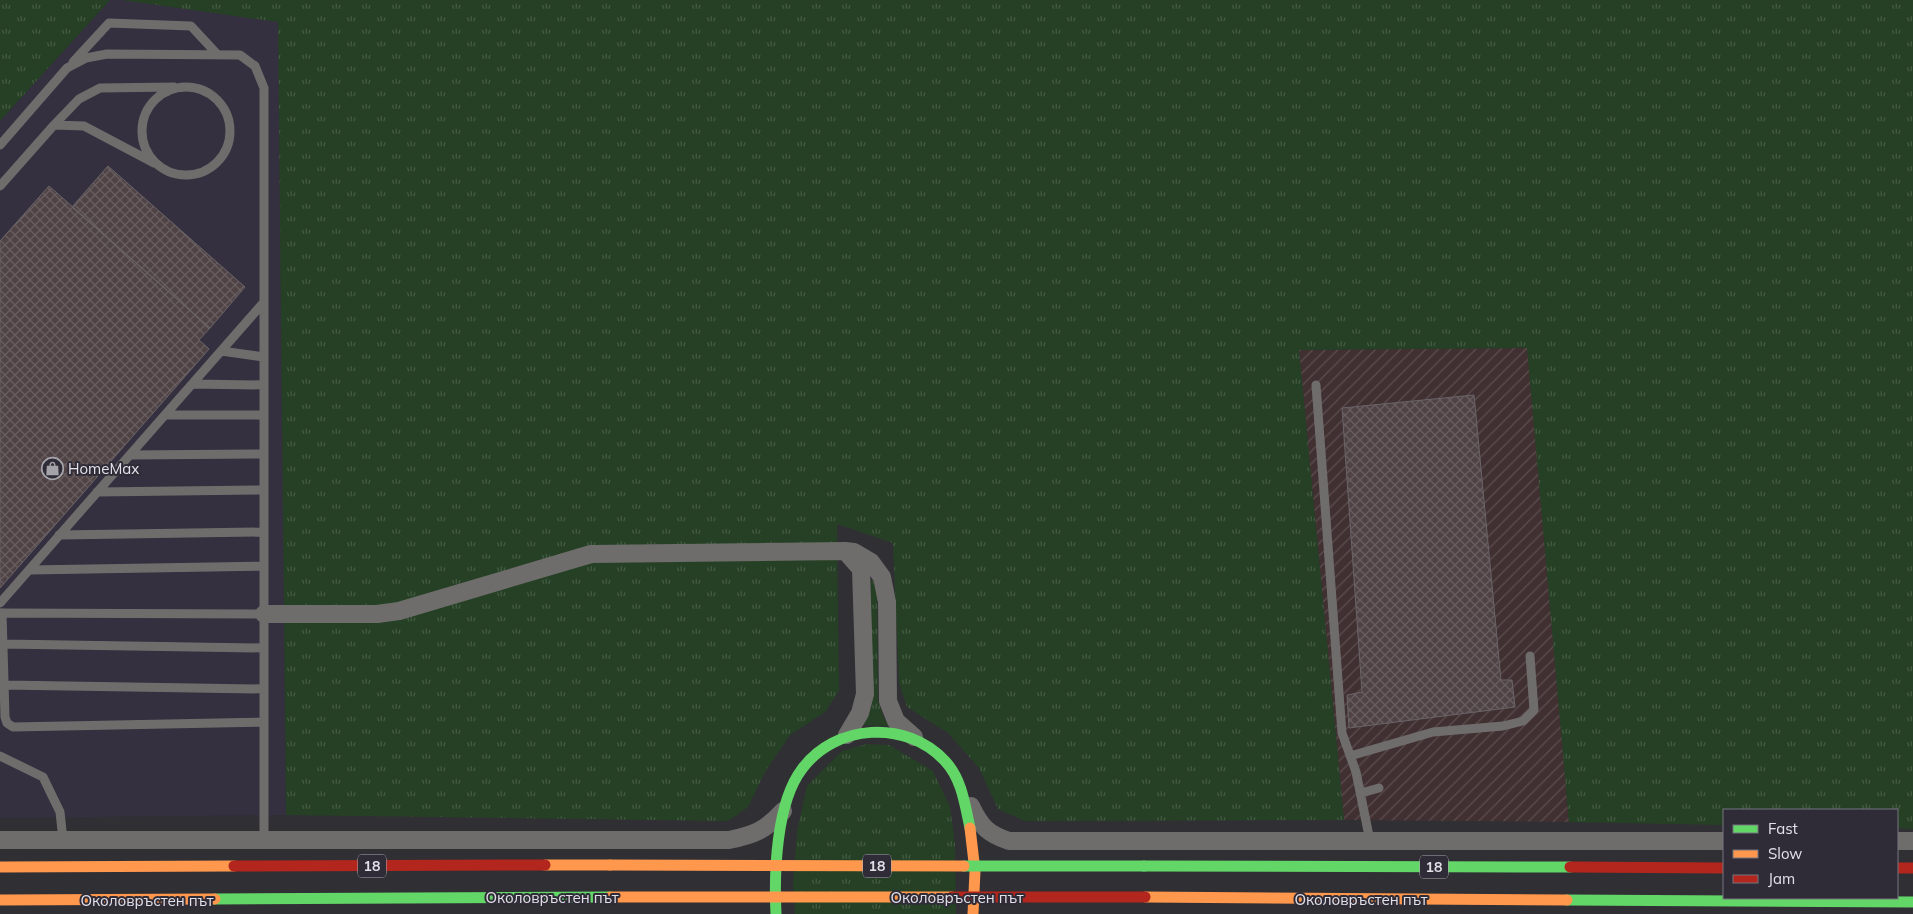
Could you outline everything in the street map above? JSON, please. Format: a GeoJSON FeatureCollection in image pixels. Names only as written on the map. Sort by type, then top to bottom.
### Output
{"type":"FeatureCollection","features":[{"type":"Feature","properties":{"kind":"main road"},"geometry":{"type":"LineString","coordinates":[[776,914],[776,880],[784,810],[792,786],[802,768],[815,754],[847,735],[867,731],[889,731],[918,740],[941,757],[959,782],[973,847],[973,914]]}},
{"type":"Feature","properties":{"kind":"main road","name":"Околовръстен път"},"geometry":{"type":"LineString","coordinates":[[0,867],[610,865],[1723,868]]}},
{"type":"Feature","properties":{"kind":"main road"},"geometry":{"type":"LineString","coordinates":[[1898,868],[1913,868]]}},
{"type":"Feature","properties":{"kind":"main road","name":"Околовръстен път"},"geometry":{"type":"LineString","coordinates":[[0,900],[1145,897],[1913,902]]}},
{"type":"Feature","properties":{"kind":"street"},"geometry":{"type":"LineString","coordinates":[[845,551],[861,569],[865,694],[860,713],[847,735]]}},
{"type":"Feature","properties":{"kind":"street"},"geometry":{"type":"LineString","coordinates":[[264,614],[377,614],[399,611],[590,554],[854,552],[871,562],[882,577],[887,602],[888,701],[896,720],[918,740]]}},
{"type":"Feature","properties":{"kind":"street"},"geometry":{"type":"LineString","coordinates":[[959,782],[976,818],[992,835],[1009,841],[1723,841]]}},
{"type":"Feature","properties":{"kind":"street"},"geometry":{"type":"LineString","coordinates":[[0,840],[729,840],[749,836],[770,825],[784,810]]}},
{"type":"Feature","properties":{"kind":"street"},"geometry":{"type":"LineString","coordinates":[[1898,841],[1913,841]]}},
{"type":"Feature","properties":{"kind":"lane"},"geometry":{"type":"LineString","coordinates":[[0,145],[109,23],[191,26],[217,54]]}},
{"type":"Feature","properties":{"kind":"lane"},"geometry":{"type":"LineString","coordinates":[[67,68],[86,58],[107,54],[240,55],[255,66],[264,88],[264,839]]}},
{"type":"Feature","properties":{"kind":"lane"},"geometry":{"type":"LineString","coordinates":[[0,186],[54,125],[80,99],[100,88],[184,86],[200,89],[211,94],[222,105],[228,120],[230,135],[221,158],[206,170],[182,174],[168,171],[84,126],[54,125]]}},
{"type":"Feature","properties":{"kind":"lane"},"geometry":{"type":"LineString","coordinates":[[168,171],[149,155],[142,132],[144,117],[150,105],[161,94],[184,86]]}},
{"type":"Feature","properties":{"kind":"lane"},"geometry":{"type":"LineString","coordinates":[[0,603],[264,302]]}},
{"type":"Feature","properties":{"kind":"lane"},"geometry":{"type":"LineString","coordinates":[[221,351],[264,357]]}},
{"type":"Feature","properties":{"kind":"lane"},"geometry":{"type":"LineString","coordinates":[[192,384],[264,385]]}},
{"type":"Feature","properties":{"kind":"lane"},"geometry":{"type":"LineString","coordinates":[[1316,385],[1342,733],[1356,772],[1370,842]]}},
{"type":"Feature","properties":{"kind":"lane"},"geometry":{"type":"LineString","coordinates":[[165,415],[264,414]]}},
{"type":"Feature","properties":{"kind":"lane"},"geometry":{"type":"LineString","coordinates":[[130,455],[264,454]]}},
{"type":"Feature","properties":{"kind":"lane"},"geometry":{"type":"LineString","coordinates":[[97,492],[264,490]]}},
{"type":"Feature","properties":{"kind":"lane"},"geometry":{"type":"LineString","coordinates":[[59,535],[264,532]]}},
{"type":"Feature","properties":{"kind":"lane"},"geometry":{"type":"LineString","coordinates":[[29,570],[264,566]]}},
{"type":"Feature","properties":{"kind":"lane"},"geometry":{"type":"LineString","coordinates":[[264,614],[1,613],[6,717],[7,723],[13,727],[264,722]]}},
{"type":"Feature","properties":{"kind":"lane"},"geometry":{"type":"LineString","coordinates":[[3,644],[264,648]]}},
{"type":"Feature","properties":{"kind":"lane"},"geometry":{"type":"LineString","coordinates":[[1350,756],[1433,732],[1503,726],[1523,721],[1534,710],[1530,656]]}},
{"type":"Feature","properties":{"kind":"lane"},"geometry":{"type":"LineString","coordinates":[[4,685],[264,689]]}},
{"type":"Feature","properties":{"kind":"lane"},"geometry":{"type":"LineString","coordinates":[[0,756],[43,777],[60,812],[63,840]]}},
{"type":"Feature","properties":{"kind":"lane"},"geometry":{"type":"LineString","coordinates":[[1360,793],[1379,788]]}},
{"type":"Feature","properties":{"kind":"shaded area"},"geometry":{"type":"Polygon","coordinates":[[[110,0],[278,21],[286,815],[0,818],[0,121],[110,0]]]}},
{"type":"Feature","properties":{"kind":"shaded area"},"geometry":{"type":"Polygon","coordinates":[[[1528,348],[1569,822],[1344,820],[1299,350],[1528,348]]]}},
{"type":"Feature","properties":{"kind":"green space"},"geometry":{"type":"Polygon","coordinates":[[[0,0],[110,0],[0,121],[0,0]]]}},
{"type":"Feature","properties":{"kind":"green space"},"geometry":{"type":"Polygon","coordinates":[[[122,0],[1913,0],[1913,829],[1898,828],[1898,809],[1723,809],[1723,825],[1569,822],[1527,348],[1299,350],[1344,820],[1025,821],[998,809],[979,768],[948,733],[907,707],[899,683],[893,543],[837,524],[839,691],[825,712],[790,735],[765,772],[748,807],[728,821],[286,815],[278,22],[122,0]]]}},
{"type":"Feature","properties":{"kind":"green space"},"geometry":{"type":"Polygon","coordinates":[[[872,579],[877,591],[878,700],[883,716],[889,726],[860,725],[871,694],[872,579]]]}},
{"type":"Feature","properties":{"kind":"green space"},"geometry":{"type":"Polygon","coordinates":[[[867,744],[889,745],[933,771],[950,807],[955,844],[956,914],[795,914],[793,885],[797,831],[807,786],[842,751],[867,744]]]}},
{"type":"Feature","properties":{"kind":"building"},"geometry":{"type":"Polygon","coordinates":[[[108,166],[245,287],[210,328],[72,207],[108,166]]]}},
{"type":"Feature","properties":{"kind":"building","name":"HomeMax"},"geometry":{"type":"Polygon","coordinates":[[[49,186],[210,328],[199,340],[209,349],[0,588],[0,241],[49,186]]]}},
{"type":"Feature","properties":{"kind":"building"},"geometry":{"type":"Polygon","coordinates":[[[1474,395],[1501,680],[1512,680],[1515,707],[1349,728],[1347,695],[1362,692],[1342,408],[1474,395]]]}},
{"type":"Feature","properties":{"kind":"traffic: fast"},"geometry":{"type":"LineString","coordinates":[[776,914],[776,859],[787,800],[793,783],[802,769],[816,754],[833,743],[851,736],[871,732],[891,733],[911,738],[929,747],[951,768],[962,793],[970,828]]}},
{"type":"Feature","properties":{"kind":"traffic: fast"},"geometry":{"type":"LineString","coordinates":[[964,866],[1144,866]]}},
{"type":"Feature","properties":{"kind":"traffic: fast"},"geometry":{"type":"LineString","coordinates":[[1144,866],[1570,867]]}},
{"type":"Feature","properties":{"kind":"traffic: fast"},"geometry":{"type":"LineString","coordinates":[[215,899],[610,897]]}},
{"type":"Feature","properties":{"kind":"traffic: fast"},"geometry":{"type":"LineString","coordinates":[[1567,900],[1913,902]]}},
{"type":"Feature","properties":{"kind":"traffic: slow"},"geometry":{"type":"LineString","coordinates":[[970,828],[975,871],[973,914]]}},
{"type":"Feature","properties":{"kind":"traffic: slow"},"geometry":{"type":"LineString","coordinates":[[545,865],[610,865]]}},
{"type":"Feature","properties":{"kind":"traffic: slow"},"geometry":{"type":"LineString","coordinates":[[610,865],[964,866]]}},
{"type":"Feature","properties":{"kind":"traffic: slow"},"geometry":{"type":"LineString","coordinates":[[0,867],[234,866]]}},
{"type":"Feature","properties":{"kind":"traffic: slow"},"geometry":{"type":"LineString","coordinates":[[610,897],[952,897]]}},
{"type":"Feature","properties":{"kind":"traffic: slow"},"geometry":{"type":"LineString","coordinates":[[1145,897],[1567,900]]}},
{"type":"Feature","properties":{"kind":"traffic: slow"},"geometry":{"type":"LineString","coordinates":[[0,900],[215,899]]}},
{"type":"Feature","properties":{"kind":"traffic: jam"},"geometry":{"type":"LineString","coordinates":[[234,866],[545,865]]}},
{"type":"Feature","properties":{"kind":"traffic: jam"},"geometry":{"type":"LineString","coordinates":[[1570,867],[1723,868]]}},
{"type":"Feature","properties":{"kind":"traffic: jam"},"geometry":{"type":"LineString","coordinates":[[1898,868],[1913,868]]}},
{"type":"Feature","properties":{"kind":"traffic: jam"},"geometry":{"type":"LineString","coordinates":[[952,897],[1145,897]]}},
{"type":"Feature","properties":{"kind":"place","name":"HomeMax"},"geometry":{"type":"Point","coordinates":[52,468]}}]}
